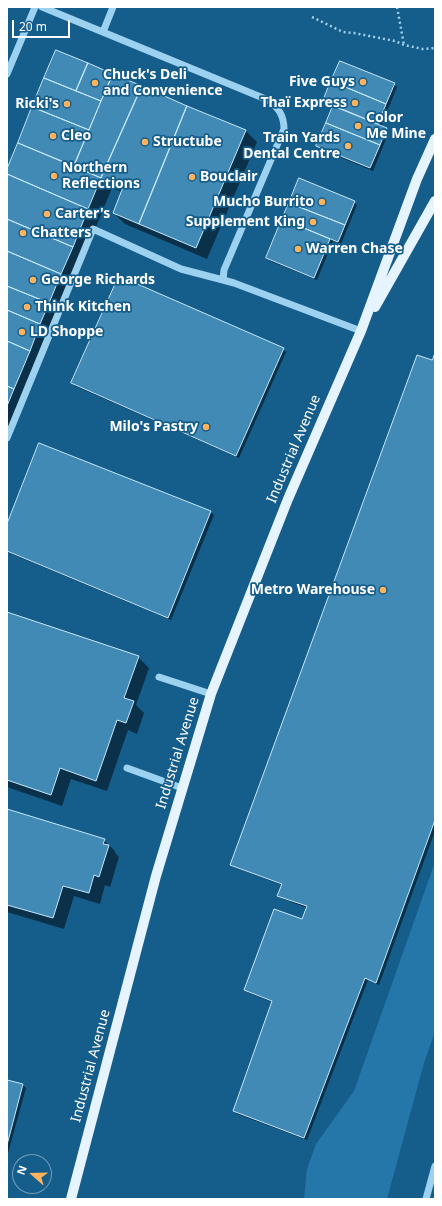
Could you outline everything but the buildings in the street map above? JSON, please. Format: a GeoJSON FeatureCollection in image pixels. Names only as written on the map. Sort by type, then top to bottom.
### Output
{"type":"FeatureCollection","features":[{"type":"Feature","properties":{"kind":"main road","name":"Industrial Avenue"},"geometry":{"type":"LineString","coordinates":[[71,1199],[156,876],[211,694],[288,499],[361,332],[417,179],[435,139]]}},
{"type":"Feature","properties":{"kind":"main road","name":"Industrial Avenue"},"geometry":{"type":"LineString","coordinates":[[361,332],[435,201]]}},
{"type":"Feature","properties":{"kind":"street"},"geometry":{"type":"LineString","coordinates":[[7,74],[35,7]]}},
{"type":"Feature","properties":{"kind":"street"},"geometry":{"type":"LineString","coordinates":[[42,7],[54,9],[103,32],[268,100],[276,106],[281,113],[284,121],[284,130],[224,270],[224,280]]}},
{"type":"Feature","properties":{"kind":"street"},"geometry":{"type":"LineString","coordinates":[[103,32],[113,7]]}},
{"type":"Feature","properties":{"kind":"street"},"geometry":{"type":"LineString","coordinates":[[7,438],[93,229],[181,270],[224,280],[361,332]]}},
{"type":"Feature","properties":{"kind":"street"},"geometry":{"type":"LineString","coordinates":[[160,677],[211,694]]}},
{"type":"Feature","properties":{"kind":"street"},"geometry":{"type":"LineString","coordinates":[[128,768],[182,788]]}},
{"type":"Feature","properties":{"kind":"street"},"geometry":{"type":"LineString","coordinates":[[426,1199],[435,1166]]}},
{"type":"Feature","properties":{"kind":"path"},"geometry":{"type":"LineString","coordinates":[[397,7],[404,45]]}},
{"type":"Feature","properties":{"kind":"path"},"geometry":{"type":"LineString","coordinates":[[312,17],[343,32],[395,41],[404,45],[423,49],[435,48]]}},
{"type":"Feature","properties":{"kind":"shaded area"},"geometry":{"type":"Polygon","coordinates":[[[435,862],[435,1032],[424,1063],[387,1199],[304,1199],[307,1169],[316,1144],[354,1091],[435,862]]]}},
{"type":"Feature","properties":{"kind":"place","name":"Five Guys"},"geometry":{"type":"Point","coordinates":[363,82]}},
{"type":"Feature","properties":{"kind":"place","name":"Chuck's Deli and Convenience"},"geometry":{"type":"Point","coordinates":[95,83]}},
{"type":"Feature","properties":{"kind":"place","name":"Thaï Express"},"geometry":{"type":"Point","coordinates":[355,103]}},
{"type":"Feature","properties":{"kind":"place","name":"Ricki's"},"geometry":{"type":"Point","coordinates":[67,104]}},
{"type":"Feature","properties":{"kind":"place","name":"Color Me Mine"},"geometry":{"type":"Point","coordinates":[358,126]}},
{"type":"Feature","properties":{"kind":"place","name":"Cleo"},"geometry":{"type":"Point","coordinates":[53,136]}},
{"type":"Feature","properties":{"kind":"place","name":"Structube"},"geometry":{"type":"Point","coordinates":[145,142]}},
{"type":"Feature","properties":{"kind":"place","name":"Train Yards Dental Centre"},"geometry":{"type":"Point","coordinates":[348,146]}},
{"type":"Feature","properties":{"kind":"place","name":"Northern Reflections"},"geometry":{"type":"Point","coordinates":[54,176]}},
{"type":"Feature","properties":{"kind":"place","name":"Bouclair"},"geometry":{"type":"Point","coordinates":[192,177]}},
{"type":"Feature","properties":{"kind":"place","name":"Mucho Burrito"},"geometry":{"type":"Point","coordinates":[322,202]}},
{"type":"Feature","properties":{"kind":"place","name":"Carter's"},"geometry":{"type":"Point","coordinates":[47,214]}},
{"type":"Feature","properties":{"kind":"place","name":"Supplement King"},"geometry":{"type":"Point","coordinates":[313,222]}},
{"type":"Feature","properties":{"kind":"place","name":"Chatters"},"geometry":{"type":"Point","coordinates":[23,233]}},
{"type":"Feature","properties":{"kind":"place","name":"Warren Chase"},"geometry":{"type":"Point","coordinates":[298,249]}},
{"type":"Feature","properties":{"kind":"place","name":"George Richards"},"geometry":{"type":"Point","coordinates":[33,280]}},
{"type":"Feature","properties":{"kind":"place","name":"Think Kitchen"},"geometry":{"type":"Point","coordinates":[27,307]}},
{"type":"Feature","properties":{"kind":"place","name":"LD Shoppe"},"geometry":{"type":"Point","coordinates":[22,332]}},
{"type":"Feature","properties":{"kind":"place","name":"Milo's Pastry"},"geometry":{"type":"Point","coordinates":[206,427]}},
{"type":"Feature","properties":{"kind":"place","name":"Metro Warehouse"},"geometry":{"type":"Point","coordinates":[383,590]}}]}
